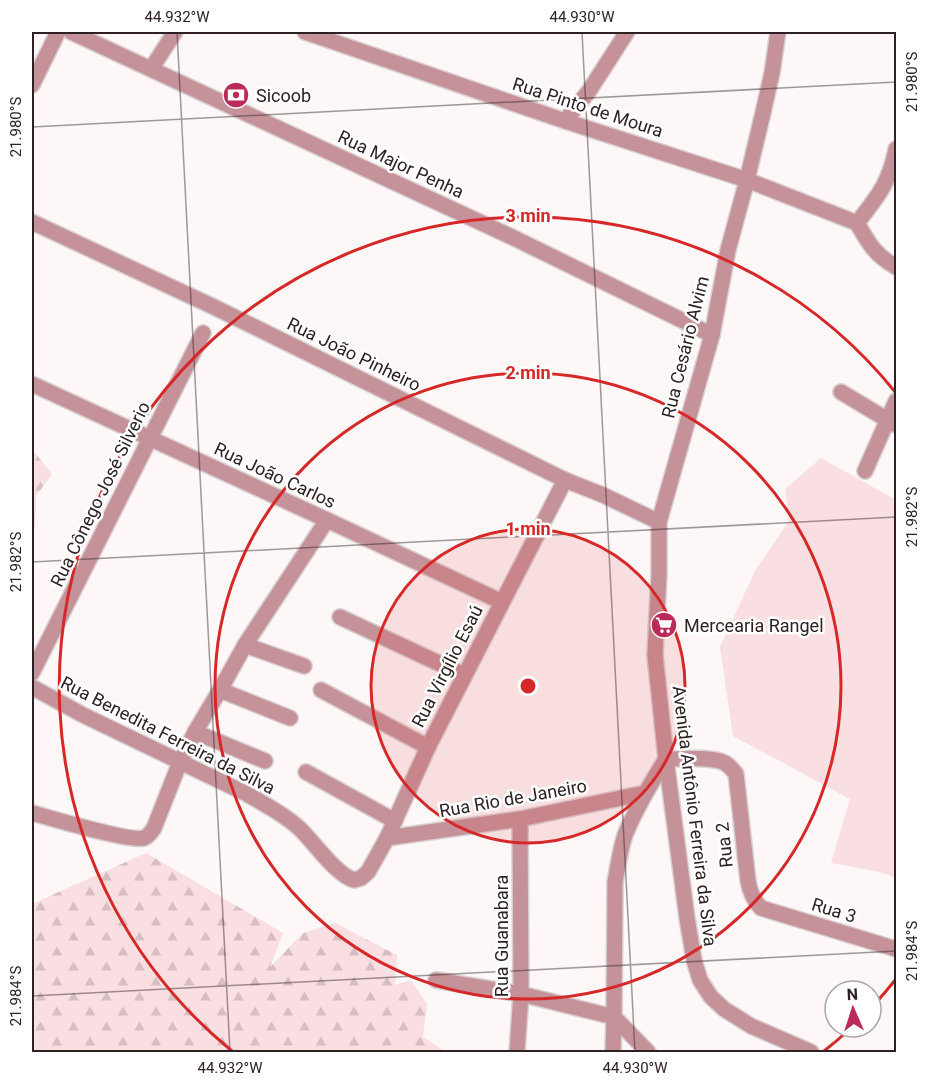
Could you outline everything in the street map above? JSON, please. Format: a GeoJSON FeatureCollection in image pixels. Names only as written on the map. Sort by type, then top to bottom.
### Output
{"type":"FeatureCollection","features":[{"type":"Feature","properties":{"kind":"street"},"geometry":{"type":"LineString","coordinates":[[32,85],[58,32]]}},
{"type":"Feature","properties":{"kind":"street","name":"Rua Major Penha"},"geometry":{"type":"LineString","coordinates":[[71,32],[514,238],[712,335]]}},
{"type":"Feature","properties":{"kind":"street"},"geometry":{"type":"LineString","coordinates":[[152,69],[175,32]]}},
{"type":"Feature","properties":{"kind":"street","name":"Rua Pinto de Moura"},"geometry":{"type":"LineString","coordinates":[[305,32],[565,121],[747,180],[857,224]]}},
{"type":"Feature","properties":{"kind":"street"},"geometry":{"type":"LineString","coordinates":[[565,121],[589,91],[627,32]]}},
{"type":"Feature","properties":{"kind":"street","name":"Rua Cesário Alvim"},"geometry":{"type":"LineString","coordinates":[[659,522],[712,335],[728,250],[772,73],[778,32]]}},
{"type":"Feature","properties":{"kind":"street"},"geometry":{"type":"LineString","coordinates":[[897,149],[885,186],[857,224],[881,258],[897,267]]}},
{"type":"Feature","properties":{"kind":"street","name":"Rua João Pinheiro"},"geometry":{"type":"LineString","coordinates":[[32,222],[214,306],[566,480],[659,522]]}},
{"type":"Feature","properties":{"kind":"street","name":"Rua Cônego José Silverio"},"geometry":{"type":"LineString","coordinates":[[32,673],[203,333]]}},
{"type":"Feature","properties":{"kind":"street","name":"Rua João Carlos"},"geometry":{"type":"LineString","coordinates":[[32,384],[502,603]]}},
{"type":"Feature","properties":{"kind":"street"},"geometry":{"type":"LineString","coordinates":[[841,392],[892,423]]}},
{"type":"Feature","properties":{"kind":"street"},"geometry":{"type":"LineString","coordinates":[[865,471],[892,423],[897,401]]}},
{"type":"Feature","properties":{"kind":"street","name":"Rua Virgílio Esaú"},"geometry":{"type":"LineString","coordinates":[[368,872],[387,838],[464,675],[566,480]]}},
{"type":"Feature","properties":{"kind":"street"},"geometry":{"type":"LineString","coordinates":[[32,813],[118,836],[145,838],[149,835],[195,732],[245,645],[327,520]]}},
{"type":"Feature","properties":{"kind":"street","name":"Avenida Antônio Ferreira da Silva"},"geometry":{"type":"LineString","coordinates":[[659,522],[655,655],[666,759],[694,960],[700,980],[711,997],[724,1009],[752,1026],[811,1053]]}},
{"type":"Feature","properties":{"kind":"street"},"geometry":{"type":"LineString","coordinates":[[340,617],[464,675]]}},
{"type":"Feature","properties":{"kind":"street"},"geometry":{"type":"LineString","coordinates":[[245,645],[304,666]]}},
{"type":"Feature","properties":{"kind":"street","name":"Rua Benedita Ferreira da Silva"},"geometry":{"type":"LineString","coordinates":[[32,687],[83,715],[247,794],[298,827],[349,879],[361,878],[368,872]]}},
{"type":"Feature","properties":{"kind":"street"},"geometry":{"type":"LineString","coordinates":[[220,690],[290,718]]}},
{"type":"Feature","properties":{"kind":"street"},"geometry":{"type":"LineString","coordinates":[[321,690],[428,747]]}},
{"type":"Feature","properties":{"kind":"street"},"geometry":{"type":"LineString","coordinates":[[195,732],[265,761]]}},
{"type":"Feature","properties":{"kind":"street"},"geometry":{"type":"LineString","coordinates":[[613,1053],[615,882],[618,862],[625,836],[645,793],[666,759]]}},
{"type":"Feature","properties":{"kind":"street","name":"Rua 2"},"geometry":{"type":"LineString","coordinates":[[666,759],[724,763],[736,774],[750,893],[761,908]]}},
{"type":"Feature","properties":{"kind":"street"},"geometry":{"type":"LineString","coordinates":[[306,772],[395,821]]}},
{"type":"Feature","properties":{"kind":"street","name":"Rua Rio de Janeiro"},"geometry":{"type":"LineString","coordinates":[[387,838],[520,819],[645,793]]}},
{"type":"Feature","properties":{"kind":"street","name":"Rua Guanabara"},"geometry":{"type":"LineString","coordinates":[[517,1053],[521,994],[520,819]]}},
{"type":"Feature","properties":{"kind":"street","name":"Rua 3"},"geometry":{"type":"LineString","coordinates":[[761,908],[897,949]]}},
{"type":"Feature","properties":{"kind":"street"},"geometry":{"type":"LineString","coordinates":[[436,980],[521,994],[614,1017],[648,1053]]}},
{"type":"Feature","properties":{"kind":"green space"},"geometry":{"type":"Polygon","coordinates":[[[32,452],[52,474],[36,496],[35,528],[32,528],[32,452]]]}},
{"type":"Feature","properties":{"kind":"green space"},"geometry":{"type":"Polygon","coordinates":[[[821,458],[896,500],[896,878],[880,872],[831,863],[850,799],[733,736],[720,647],[755,571],[789,521],[785,489],[821,458]]]}},
{"type":"Feature","properties":{"kind":"green space"},"geometry":{"type":"Polygon","coordinates":[[[146,853],[283,933],[270,967],[303,933],[335,923],[397,955],[395,985],[411,980],[427,1004],[423,1037],[446,1052],[35,1052],[32,1048],[32,904],[146,853]]]}},
{"type":"Feature","properties":{"kind":"place","name":"Sicoob"},"geometry":{"type":"Point","coordinates":[236,95]}},
{"type":"Feature","properties":{"kind":"place","name":"Mercearia Rangel"},"geometry":{"type":"Point","coordinates":[664,625]}}]}
